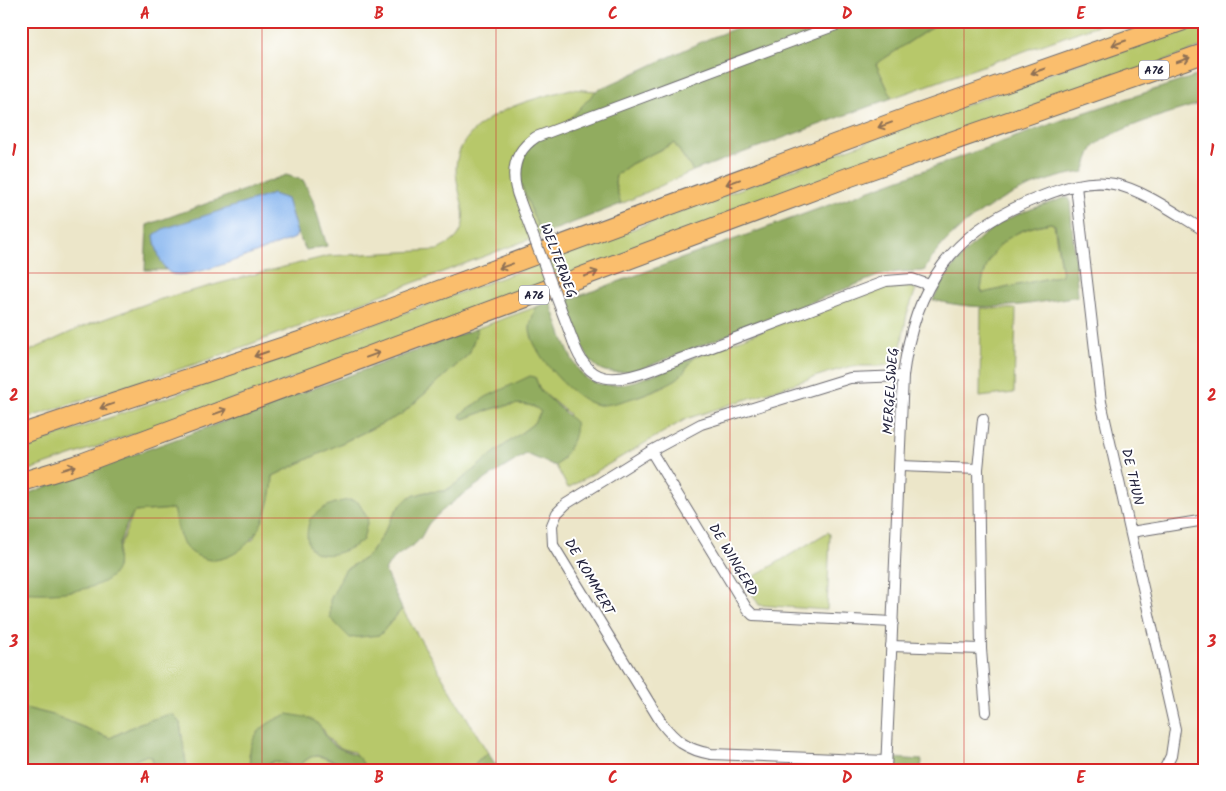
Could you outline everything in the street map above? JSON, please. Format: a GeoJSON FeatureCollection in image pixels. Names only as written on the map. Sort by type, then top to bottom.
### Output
{"type":"FeatureCollection","features":[{"type":"Feature","properties":{"kind":"highway"},"geometry":{"type":"LineString","coordinates":[[1155,30],[1173,21]]}},
{"type":"Feature","properties":{"kind":"highway"},"geometry":{"type":"LineString","coordinates":[[21,434],[307,339],[910,116],[1182,21]]}},
{"type":"Feature","properties":{"kind":"highway","name":"A76"},"geometry":{"type":"LineString","coordinates":[[21,482],[86,461],[858,174],[1205,53]]}},
{"type":"Feature","properties":{"kind":"street","name":"WELTERWEG"},"geometry":{"type":"LineString","coordinates":[[847,21],[536,137],[524,146],[515,162],[514,180],[520,201],[581,359],[594,374],[604,378],[623,379],[654,369],[886,281],[912,279],[929,285]]}},
{"type":"Feature","properties":{"kind":"street","name":"MERGELSWEG"},"geometry":{"type":"LineString","coordinates":[[886,765],[904,376],[907,345],[914,320],[929,285],[957,250],[992,220],[1031,200],[1076,186],[1093,183],[1113,184],[1131,189],[1205,231]]}},
{"type":"Feature","properties":{"kind":"street","name":"DE THUN"},"geometry":{"type":"LineString","coordinates":[[1076,186],[1101,402],[1176,729],[1171,756],[1164,770]]}},
{"type":"Feature","properties":{"kind":"street","name":"DE KOMMERT"},"geometry":{"type":"LineString","coordinates":[[886,765],[711,754],[686,747],[672,737],[574,581],[552,538],[554,519],[561,508],[651,451],[701,424],[850,378],[904,376]]}},
{"type":"Feature","properties":{"kind":"street"},"geometry":{"type":"LineString","coordinates":[[983,420],[978,469],[980,650],[986,712]]}},
{"type":"Feature","properties":{"kind":"street","name":"DE WINGERD"},"geometry":{"type":"LineString","coordinates":[[651,451],[753,615],[893,622]]}},
{"type":"Feature","properties":{"kind":"street"},"geometry":{"type":"LineString","coordinates":[[900,466],[978,469]]}},
{"type":"Feature","properties":{"kind":"street"},"geometry":{"type":"LineString","coordinates":[[1131,532],[1205,520]]}},
{"type":"Feature","properties":{"kind":"street"},"geometry":{"type":"LineString","coordinates":[[892,646],[980,650]]}},
{"type":"Feature","properties":{"kind":"green space"},"geometry":{"type":"Polygon","coordinates":[[[754,21],[947,21],[935,25],[876,64],[892,98],[693,171],[674,143],[631,164],[616,175],[615,184],[621,204],[541,235],[519,179],[520,167],[526,151],[535,141],[565,124],[596,91],[708,39],[754,21]]]}},
{"type":"Feature","properties":{"kind":"green space"},"geometry":{"type":"Polygon","coordinates":[[[947,21],[1109,21],[892,98],[876,64],[935,25],[947,21]]]}},
{"type":"Feature","properties":{"kind":"green space"},"geometry":{"type":"Polygon","coordinates":[[[1205,21],[1205,46],[268,387],[21,473],[21,448],[291,354],[1095,57],[1205,21]]]}},
{"type":"Feature","properties":{"kind":"green space"},"geometry":{"type":"Polygon","coordinates":[[[1205,73],[1205,102],[1115,133],[1094,147],[1084,172],[1039,183],[993,205],[953,235],[936,252],[924,271],[898,272],[878,276],[641,369],[618,372],[605,371],[597,367],[590,360],[580,341],[568,300],[1065,119],[1205,73]]]}},
{"type":"Feature","properties":{"kind":"green space"},"geometry":{"type":"Polygon","coordinates":[[[571,89],[596,91],[519,179],[541,235],[208,360],[21,420],[21,355],[82,327],[154,301],[328,256],[438,250],[453,241],[463,225],[463,212],[456,170],[458,154],[467,139],[483,123],[503,111],[571,89]]]}},
{"type":"Feature","properties":{"kind":"green space"},"geometry":{"type":"Polygon","coordinates":[[[674,143],[693,171],[621,204],[615,184],[616,175],[631,164],[674,143]]]}},
{"type":"Feature","properties":{"kind":"green space"},"geometry":{"type":"Polygon","coordinates":[[[286,175],[303,180],[312,198],[327,246],[306,250],[297,233],[287,199],[273,194],[232,208],[155,243],[166,270],[145,270],[147,225],[286,175]]]}},
{"type":"Feature","properties":{"kind":"green space"},"geometry":{"type":"Polygon","coordinates":[[[1068,198],[1070,202],[1078,296],[1023,305],[989,307],[933,300],[956,263],[988,232],[1012,217],[1068,198]],[[1051,223],[1023,230],[1002,243],[988,263],[981,290],[983,293],[1062,275],[1055,225],[1051,223]]]}},
{"type":"Feature","properties":{"kind":"green space"},"geometry":{"type":"Polygon","coordinates":[[[1051,223],[1054,225],[1062,275],[983,293],[981,290],[988,262],[1002,243],[1023,230],[1051,223]]]}},
{"type":"Feature","properties":{"kind":"green space"},"geometry":{"type":"Polygon","coordinates":[[[907,284],[916,289],[907,314],[898,363],[881,366],[853,366],[830,372],[686,419],[568,488],[556,466],[563,459],[569,414],[540,390],[535,377],[464,419],[492,409],[515,404],[534,407],[541,412],[533,424],[445,491],[426,492],[409,497],[397,509],[368,556],[345,570],[380,635],[402,609],[488,753],[477,761],[471,770],[360,770],[364,767],[354,752],[335,745],[323,729],[249,753],[250,763],[255,768],[263,768],[274,761],[296,767],[311,757],[319,756],[354,770],[187,770],[180,723],[140,723],[110,738],[53,715],[21,707],[21,592],[28,593],[117,567],[118,550],[134,512],[173,509],[185,546],[253,540],[269,499],[273,476],[402,414],[469,354],[478,328],[536,307],[530,329],[600,405],[639,396],[665,386],[694,357],[879,286],[907,284]]]}},
{"type":"Feature","properties":{"kind":"green space"},"geometry":{"type":"Polygon","coordinates":[[[550,301],[570,355],[580,372],[591,381],[604,385],[636,381],[694,357],[678,378],[662,387],[617,403],[599,405],[589,402],[578,396],[556,375],[538,351],[532,339],[530,326],[536,307],[550,301]]]}},
{"type":"Feature","properties":{"kind":"green space"},"geometry":{"type":"Polygon","coordinates":[[[981,308],[1016,309],[1014,393],[980,397],[981,308]]]}},
{"type":"Feature","properties":{"kind":"green space"},"geometry":{"type":"Polygon","coordinates":[[[478,328],[469,354],[402,414],[273,476],[269,503],[264,517],[250,540],[240,550],[215,560],[203,558],[191,552],[185,546],[179,533],[173,509],[134,512],[122,536],[118,551],[117,567],[112,576],[102,583],[75,591],[59,593],[21,592],[21,496],[478,328]]]}},
{"type":"Feature","properties":{"kind":"green space"},"geometry":{"type":"Polygon","coordinates":[[[530,376],[535,377],[540,390],[575,422],[575,433],[564,457],[556,466],[526,454],[477,485],[442,511],[429,523],[418,541],[395,558],[385,571],[402,609],[380,635],[350,638],[330,618],[330,600],[345,570],[368,556],[397,509],[409,497],[426,492],[445,491],[533,424],[541,412],[534,407],[515,404],[482,412],[464,419],[460,417],[461,414],[486,397],[530,376]]]}},
{"type":"Feature","properties":{"kind":"green space"},"geometry":{"type":"Polygon","coordinates":[[[350,500],[358,502],[368,519],[363,540],[342,552],[322,554],[314,551],[309,544],[307,534],[310,519],[328,506],[350,500]]]}},
{"type":"Feature","properties":{"kind":"green space"},"geometry":{"type":"Polygon","coordinates":[[[828,532],[830,534],[827,610],[759,605],[745,582],[828,532]]]}},
{"type":"Feature","properties":{"kind":"green space"},"geometry":{"type":"Polygon","coordinates":[[[21,707],[53,715],[110,738],[140,723],[170,714],[174,715],[180,723],[187,770],[154,770],[152,757],[147,755],[112,770],[21,770],[21,707]]]}},
{"type":"Feature","properties":{"kind":"green space"},"geometry":{"type":"Polygon","coordinates":[[[288,714],[306,717],[315,721],[331,743],[359,757],[364,767],[360,770],[348,768],[324,757],[313,756],[296,767],[274,761],[262,768],[255,768],[250,763],[251,745],[254,738],[265,726],[288,714]]]}},
{"type":"Feature","properties":{"kind":"green space"},"geometry":{"type":"Polygon","coordinates":[[[488,753],[499,770],[471,770],[477,761],[488,753]]]}},
{"type":"Feature","properties":{"kind":"green space"},"geometry":{"type":"Polygon","coordinates":[[[147,755],[152,757],[154,770],[112,770],[147,755]]]}},
{"type":"Feature","properties":{"kind":"green space"},"geometry":{"type":"Polygon","coordinates":[[[893,758],[922,760],[921,770],[893,770],[893,758]]]}},
{"type":"Feature","properties":{"kind":"water"},"geometry":{"type":"Polygon","coordinates":[[[273,194],[287,199],[297,233],[295,238],[231,262],[193,273],[179,275],[170,273],[164,266],[157,250],[154,235],[163,229],[273,194]]]}}]}
